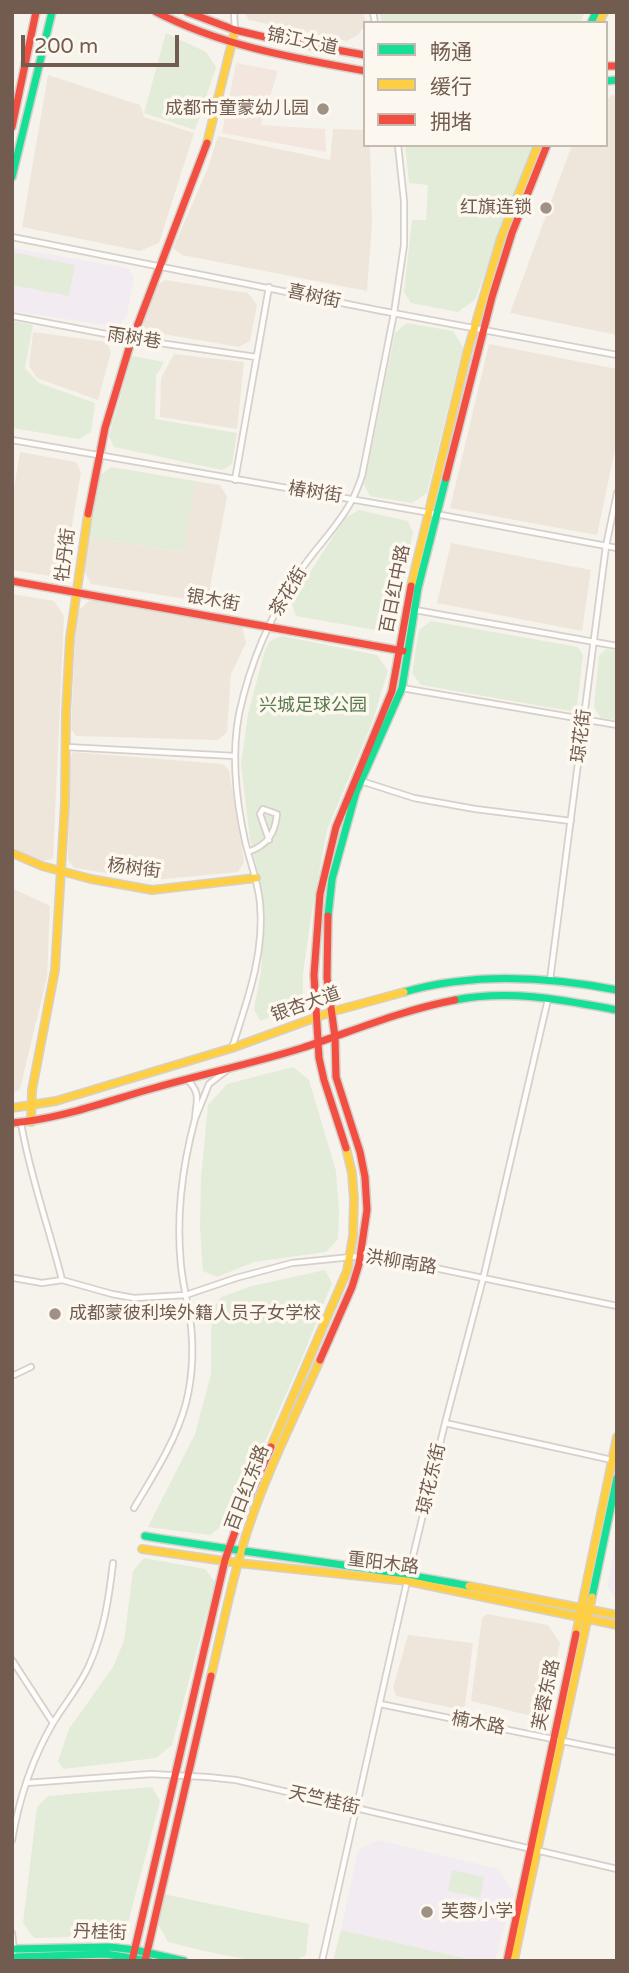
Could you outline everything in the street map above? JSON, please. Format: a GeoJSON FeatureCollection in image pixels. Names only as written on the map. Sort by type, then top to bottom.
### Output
{"type":"FeatureCollection","features":[{"type":"Feature","properties":{"kind":"street"},"geometry":{"type":"LineString","coordinates":[[12,127],[36,12]]}},
{"type":"Feature","properties":{"kind":"street"},"geometry":{"type":"LineString","coordinates":[[12,177],[52,12]]}},
{"type":"Feature","properties":{"kind":"street","name":"锦江大道"},"geometry":{"type":"LineString","coordinates":[[156,12],[180,26],[266,52],[363,71]]}},
{"type":"Feature","properties":{"kind":"street","name":"锦江大道"},"geometry":{"type":"LineString","coordinates":[[187,12],[235,30],[363,55]]}},
{"type":"Feature","properties":{"kind":"street","name":"牡丹街"},"geometry":{"type":"LineString","coordinates":[[30,1122],[36,1066],[55,970],[71,638],[86,523],[98,457],[132,339],[205,149],[235,30],[234,12]]}},
{"type":"Feature","properties":{"kind":"street"},"geometry":{"type":"LineString","coordinates":[[354,54],[363,50]]}},
{"type":"Feature","properties":{"kind":"street","name":"茶花街"},"geometry":{"type":"LineString","coordinates":[[232,1048],[249,996],[260,935],[260,905],[256,878],[237,797],[235,756],[239,716],[253,659],[282,599],[300,570],[353,500],[362,476],[394,313],[404,246],[404,201],[398,147]]}},
{"type":"Feature","properties":{"kind":"street","name":"百日红中路"},"geometry":{"type":"LineString","coordinates":[[318,1042],[314,975],[317,922],[327,860],[346,799],[392,691],[404,651],[474,328],[501,238],[537,147]]}},
{"type":"Feature","properties":{"kind":"street","name":"百日红中路"},"geometry":{"type":"LineString","coordinates":[[335,1037],[327,978],[327,924],[332,879],[347,820],[361,781],[402,688],[409,593],[512,233],[546,147]]}},
{"type":"Feature","properties":{"kind":"street","name":"喜树街"},"geometry":{"type":"LineString","coordinates":[[12,237],[617,355]]}},
{"type":"Feature","properties":{"kind":"street"},"geometry":{"type":"LineString","coordinates":[[235,480],[269,288]]}},
{"type":"Feature","properties":{"kind":"street","name":"雨树巷"},"geometry":{"type":"LineString","coordinates":[[12,316],[132,339],[256,357]]}},
{"type":"Feature","properties":{"kind":"street","name":"椿树街"},"geometry":{"type":"LineString","coordinates":[[12,440],[617,548]]}},
{"type":"Feature","properties":{"kind":"street","name":"琼花街"},"geometry":{"type":"LineString","coordinates":[[551,979],[606,546],[617,493]]}},
{"type":"Feature","properties":{"kind":"street","name":"银木街"},"geometry":{"type":"LineString","coordinates":[[12,581],[404,651]]}},
{"type":"Feature","properties":{"kind":"street"},"geometry":{"type":"LineString","coordinates":[[415,610],[617,646]]}},
{"type":"Feature","properties":{"kind":"street"},"geometry":{"type":"LineString","coordinates":[[402,688],[617,725]]}},
{"type":"Feature","properties":{"kind":"street"},"geometry":{"type":"LineString","coordinates":[[66,747],[235,756]]}},
{"type":"Feature","properties":{"kind":"street"},"geometry":{"type":"LineString","coordinates":[[361,781],[414,797],[475,809],[571,821]]}},
{"type":"Feature","properties":{"kind":"street"},"geometry":{"type":"LineString","coordinates":[[248,852],[269,840],[275,827],[277,814],[263,809],[260,814],[269,840]]}},
{"type":"Feature","properties":{"kind":"street"},"geometry":{"type":"LineString","coordinates":[[266,829],[275,827]]}},
{"type":"Feature","properties":{"kind":"street","name":"杨树街"},"geometry":{"type":"LineString","coordinates":[[12,853],[42,866],[91,879],[152,890],[256,878]]}},
{"type":"Feature","properties":{"kind":"street","name":"银杏大道"},"geometry":{"type":"LineString","coordinates":[[12,1108],[56,1101],[232,1048],[316,1017],[398,992],[463,980],[519,977],[551,979],[617,990]]}},
{"type":"Feature","properties":{"kind":"street"},"geometry":{"type":"LineString","coordinates":[[62,1280],[17,1123],[58,1116],[228,1069],[443,1002],[493,995],[548,999],[617,1010]]}},
{"type":"Feature","properties":{"kind":"street","name":"琼花东街"},"geometry":{"type":"LineString","coordinates":[[322,1961],[444,1423],[483,1279],[548,999]]}},
{"type":"Feature","properties":{"kind":"street","name":"百日红东路"},"geometry":{"type":"LineString","coordinates":[[147,1959],[241,1552],[287,1432],[352,1287],[361,1256],[367,1210],[365,1177],[337,1077],[335,1037]]}},
{"type":"Feature","properties":{"kind":"street","name":"百日红东路"},"geometry":{"type":"LineString","coordinates":[[133,1956],[225,1560],[347,1270],[353,1237],[355,1199],[352,1173],[324,1080],[318,1042]]}},
{"type":"Feature","properties":{"kind":"street"},"geometry":{"type":"LineString","coordinates":[[135,1508],[174,1440],[186,1402],[193,1352],[181,1266],[179,1214],[186,1152],[209,1084],[228,1069]]}},
{"type":"Feature","properties":{"kind":"street"},"geometry":{"type":"LineString","coordinates":[[186,1079],[198,1097],[195,1119]]}},
{"type":"Feature","properties":{"kind":"street","name":"洪柳南路"},"geometry":{"type":"LineString","coordinates":[[13,1278],[42,1283],[62,1280],[134,1298],[186,1295],[292,1263],[361,1256],[392,1259],[617,1306]]}},
{"type":"Feature","properties":{"kind":"street"},"geometry":{"type":"LineString","coordinates":[[12,1376],[31,1367]]}},
{"type":"Feature","properties":{"kind":"street"},"geometry":{"type":"LineString","coordinates":[[444,1423],[612,1460]]}},
{"type":"Feature","properties":{"kind":"street","name":"芙蓉东路"},"geometry":{"type":"LineString","coordinates":[[585,1614],[617,1437]]}},
{"type":"Feature","properties":{"kind":"street","name":"芙蓉东路"},"geometry":{"type":"LineString","coordinates":[[507,1961],[617,1478]]}},
{"type":"Feature","properties":{"kind":"street","name":"重阳木路"},"geometry":{"type":"LineString","coordinates":[[145,1536],[408,1578],[585,1614],[617,1625]]}},
{"type":"Feature","properties":{"kind":"street","name":"重阳木路"},"geometry":{"type":"LineString","coordinates":[[142,1549],[238,1563],[408,1578]]}},
{"type":"Feature","properties":{"kind":"street"},"geometry":{"type":"LineString","coordinates":[[12,1840],[18,1809],[34,1760],[53,1723],[90,1664],[107,1611],[113,1563]]}},
{"type":"Feature","properties":{"kind":"street","name":"重阳木路"},"geometry":{"type":"LineString","coordinates":[[585,1614],[617,1615]]}},
{"type":"Feature","properties":{"kind":"street"},"geometry":{"type":"LineString","coordinates":[[12,1660],[53,1723]]}},
{"type":"Feature","properties":{"kind":"street","name":"楠木路"},"geometry":{"type":"LineString","coordinates":[[380,1704],[617,1752]]}},
{"type":"Feature","properties":{"kind":"street","name":"天竺桂街"},"geometry":{"type":"LineString","coordinates":[[26,1783],[174,1775],[236,1780],[617,1869]]}},
{"type":"Feature","properties":{"kind":"street","name":"芙蓉东路"},"geometry":{"type":"LineString","coordinates":[[514,1961],[532,1851]]}},
{"type":"Feature","properties":{"kind":"street"},"geometry":{"type":"LineString","coordinates":[[12,1933],[15,1955]]}},
{"type":"Feature","properties":{"kind":"street","name":"丹桂街"},"geometry":{"type":"LineString","coordinates":[[15,1955],[110,1947],[147,1959],[184,1961]]}},
{"type":"Feature","properties":{"kind":"shaded area"},"geometry":{"type":"Polygon","coordinates":[[[244,12],[363,12],[365,21],[363,21],[359,34],[347,41],[249,20],[244,12]]]}},
{"type":"Feature","properties":{"kind":"shaded area"},"geometry":{"type":"Polygon","coordinates":[[[236,63],[278,71],[261,125],[325,129],[326,152],[222,133],[236,63]]]}},
{"type":"Feature","properties":{"kind":"shaded area"},"geometry":{"type":"Polygon","coordinates":[[[48,75],[140,105],[144,117],[194,133],[159,243],[140,251],[22,227],[48,75]]]}},
{"type":"Feature","properties":{"kind":"shaded area"},"geometry":{"type":"Polygon","coordinates":[[[612,95],[617,96],[617,335],[510,313],[571,147],[608,147],[608,98],[612,95]]]}},
{"type":"Feature","properties":{"kind":"shaded area"},"geometry":{"type":"Polygon","coordinates":[[[333,129],[363,130],[363,147],[370,147],[372,223],[367,291],[182,255],[173,248],[208,168],[218,136],[330,160],[333,129]]]}},
{"type":"Feature","properties":{"kind":"shaded area"},"geometry":{"type":"Polygon","coordinates":[[[13,248],[128,268],[134,277],[126,318],[117,327],[12,311],[13,248]]]}},
{"type":"Feature","properties":{"kind":"shaded area"},"geometry":{"type":"Polygon","coordinates":[[[165,280],[248,293],[257,305],[250,341],[239,347],[146,331],[143,323],[157,285],[165,280]]]}},
{"type":"Feature","properties":{"kind":"shaded area"},"geometry":{"type":"Polygon","coordinates":[[[33,332],[107,342],[111,352],[98,400],[37,378],[29,366],[33,332]]]}},
{"type":"Feature","properties":{"kind":"shaded area"},"geometry":{"type":"Polygon","coordinates":[[[489,344],[617,369],[617,440],[597,535],[450,508],[489,344]]]}},
{"type":"Feature","properties":{"kind":"shaded area"},"geometry":{"type":"Polygon","coordinates":[[[174,354],[244,362],[237,429],[160,417],[161,378],[174,354]]]}},
{"type":"Feature","properties":{"kind":"shaded area"},"geometry":{"type":"Polygon","coordinates":[[[20,452],[76,462],[81,472],[65,567],[51,576],[12,570],[12,500],[20,452]]]}},
{"type":"Feature","properties":{"kind":"shaded area"},"geometry":{"type":"Polygon","coordinates":[[[195,481],[220,485],[227,497],[209,593],[198,601],[91,584],[83,569],[89,537],[183,552],[195,481]]]}},
{"type":"Feature","properties":{"kind":"shaded area"},"geometry":{"type":"Polygon","coordinates":[[[451,543],[591,570],[582,631],[437,603],[451,543]]]}},
{"type":"Feature","properties":{"kind":"shaded area"},"geometry":{"type":"Polygon","coordinates":[[[12,594],[54,601],[64,616],[53,858],[42,862],[12,847],[12,594]]]}},
{"type":"Feature","properties":{"kind":"shaded area"},"geometry":{"type":"Polygon","coordinates":[[[90,600],[241,622],[246,643],[231,674],[227,732],[218,740],[76,736],[71,729],[78,611],[90,600]]]}},
{"type":"Feature","properties":{"kind":"shaded area"},"geometry":{"type":"Polygon","coordinates":[[[73,752],[223,764],[229,770],[244,862],[238,872],[154,880],[74,868],[68,860],[70,758],[73,752]]]}},
{"type":"Feature","properties":{"kind":"shaded area"},"geometry":{"type":"Polygon","coordinates":[[[12,888],[50,906],[47,977],[20,1089],[12,1094],[12,888]]]}},
{"type":"Feature","properties":{"kind":"shaded area"},"geometry":{"type":"Polygon","coordinates":[[[617,1536],[617,1602],[607,1586],[617,1536]]]}},
{"type":"Feature","properties":{"kind":"shaded area"},"geometry":{"type":"Polygon","coordinates":[[[487,1614],[548,1625],[560,1643],[547,1708],[535,1717],[471,1701],[482,1618],[487,1614]]]}},
{"type":"Feature","properties":{"kind":"shaded area"},"geometry":{"type":"Polygon","coordinates":[[[408,1635],[473,1643],[465,1706],[458,1709],[396,1696],[393,1688],[408,1635]]]}},
{"type":"Feature","properties":{"kind":"shaded area","name":"芙蓉小学"},"geometry":{"type":"Polygon","coordinates":[[[378,1840],[499,1869],[514,1894],[495,1961],[477,1961],[341,1930],[358,1850],[378,1840]]]}},
{"type":"Feature","properties":{"kind":"green space"},"geometry":{"type":"Polygon","coordinates":[[[379,12],[585,12],[581,21],[381,21],[379,12]]]}},
{"type":"Feature","properties":{"kind":"green space"},"geometry":{"type":"Polygon","coordinates":[[[166,33],[206,52],[216,67],[195,130],[144,113],[166,33]]]}},
{"type":"Feature","properties":{"kind":"green space"},"geometry":{"type":"Polygon","coordinates":[[[405,147],[532,147],[475,300],[458,312],[411,303],[404,292],[412,220],[426,220],[428,185],[409,183],[405,147]]]}},
{"type":"Feature","properties":{"kind":"green space"},"geometry":{"type":"Polygon","coordinates":[[[12,252],[75,265],[69,296],[12,285],[12,252]]]}},
{"type":"Feature","properties":{"kind":"green space"},"geometry":{"type":"Polygon","coordinates":[[[12,321],[33,325],[25,368],[39,383],[95,403],[91,432],[79,439],[12,428],[12,321]]]}},
{"type":"Feature","properties":{"kind":"green space"},"geometry":{"type":"Polygon","coordinates":[[[407,323],[453,331],[463,347],[427,493],[412,503],[370,496],[364,485],[395,333],[407,323]]]}},
{"type":"Feature","properties":{"kind":"green space"},"geometry":{"type":"Polygon","coordinates":[[[132,356],[164,362],[156,376],[155,419],[237,433],[232,464],[222,470],[114,447],[109,436],[132,356]]]}},
{"type":"Feature","properties":{"kind":"green space"},"geometry":{"type":"Polygon","coordinates":[[[111,467],[195,481],[184,552],[89,537],[98,477],[111,467]]]}},
{"type":"Feature","properties":{"kind":"green space"},"geometry":{"type":"Polygon","coordinates":[[[359,510],[408,521],[413,532],[396,617],[375,630],[296,616],[291,602],[345,518],[359,510]]]}},
{"type":"Feature","properties":{"kind":"green space"},"geometry":{"type":"Polygon","coordinates":[[[431,621],[578,647],[583,655],[577,705],[570,711],[421,685],[412,673],[419,630],[431,621]]]}},
{"type":"Feature","properties":{"kind":"green space","name":"兴城足球公园"},"geometry":{"type":"Polygon","coordinates":[[[282,636],[377,655],[388,671],[372,723],[327,830],[311,917],[303,994],[297,1006],[260,1021],[254,1009],[261,972],[264,923],[261,885],[250,839],[241,764],[248,714],[265,650],[270,641],[282,636]]]}},
{"type":"Feature","properties":{"kind":"green space"},"geometry":{"type":"Polygon","coordinates":[[[606,649],[617,651],[617,720],[601,718],[594,707],[599,656],[606,649]]]}},
{"type":"Feature","properties":{"kind":"green space"},"geometry":{"type":"Polygon","coordinates":[[[293,1067],[309,1080],[336,1171],[338,1239],[326,1252],[254,1262],[217,1277],[203,1271],[200,1228],[201,1178],[208,1105],[227,1084],[293,1067]]]}},
{"type":"Feature","properties":{"kind":"green space"},"geometry":{"type":"Polygon","coordinates":[[[325,1270],[332,1283],[231,1519],[210,1535],[148,1527],[195,1434],[211,1374],[214,1307],[221,1297],[252,1286],[325,1270]]]}},
{"type":"Feature","properties":{"kind":"green space"},"geometry":{"type":"Polygon","coordinates":[[[144,1558],[205,1569],[215,1582],[172,1745],[156,1758],[63,1769],[58,1761],[69,1729],[113,1667],[124,1641],[133,1571],[144,1558]]]}},
{"type":"Feature","properties":{"kind":"green space"},"geometry":{"type":"Polygon","coordinates":[[[152,1787],[160,1801],[128,1923],[109,1936],[34,1938],[23,1923],[37,1807],[48,1796],[152,1787]]]}},
{"type":"Feature","properties":{"kind":"green space"},"geometry":{"type":"Polygon","coordinates":[[[452,1870],[484,1877],[480,1898],[448,1891],[452,1870]]]}},
{"type":"Feature","properties":{"kind":"green space"},"geometry":{"type":"Polygon","coordinates":[[[158,1893],[309,1924],[306,1955],[295,1960],[260,1961],[168,1942],[151,1912],[158,1893]]]}},
{"type":"Feature","properties":{"kind":"green space"},"geometry":{"type":"Polygon","coordinates":[[[341,1930],[477,1961],[333,1961],[341,1930]]]}},
{"type":"Feature","properties":{"kind":"traffic: fast"},"geometry":{"type":"LineString","coordinates":[[12,177],[52,12]]}},
{"type":"Feature","properties":{"kind":"traffic: fast"},"geometry":{"type":"LineString","coordinates":[[592,21],[596,12]]}},
{"type":"Feature","properties":{"kind":"traffic: fast"},"geometry":{"type":"LineString","coordinates":[[608,81],[617,80]]}},
{"type":"Feature","properties":{"kind":"traffic: fast"},"geometry":{"type":"LineString","coordinates":[[328,916],[332,879],[356,792],[402,688],[418,588],[446,478]]}},
{"type":"Feature","properties":{"kind":"traffic: fast"},"geometry":{"type":"LineString","coordinates":[[404,992],[457,981],[510,978],[617,990]]}},
{"type":"Feature","properties":{"kind":"traffic: fast"},"geometry":{"type":"LineString","coordinates":[[455,1000],[516,996],[617,1010]]}},
{"type":"Feature","properties":{"kind":"traffic: fast"},"geometry":{"type":"LineString","coordinates":[[592,1597],[617,1478]]}},
{"type":"Feature","properties":{"kind":"traffic: fast"},"geometry":{"type":"LineString","coordinates":[[145,1536],[469,1586]]}},
{"type":"Feature","properties":{"kind":"traffic: fast"},"geometry":{"type":"LineString","coordinates":[[14,1949],[110,1947],[184,1961]]}},
{"type":"Feature","properties":{"kind":"traffic: fast"},"geometry":{"type":"LineString","coordinates":[[15,1957],[106,1954],[149,1961]]}},
{"type":"Feature","properties":{"kind":"traffic: slow"},"geometry":{"type":"LineString","coordinates":[[600,21],[604,12]]}},
{"type":"Feature","properties":{"kind":"traffic: slow"},"geometry":{"type":"LineString","coordinates":[[207,143],[235,30]]}},
{"type":"Feature","properties":{"kind":"traffic: slow"},"geometry":{"type":"LineString","coordinates":[[411,586],[467,353],[501,238],[537,147]]}},
{"type":"Feature","properties":{"kind":"traffic: slow"},"geometry":{"type":"LineString","coordinates":[[31,1122],[32,1090],[55,970],[65,803],[70,638],[88,514]]}},
{"type":"Feature","properties":{"kind":"traffic: slow"},"geometry":{"type":"LineString","coordinates":[[12,853],[42,866],[91,879],[152,890],[256,878]]}},
{"type":"Feature","properties":{"kind":"traffic: slow"},"geometry":{"type":"LineString","coordinates":[[12,1108],[56,1101],[232,1048],[331,1012],[404,992]]}},
{"type":"Feature","properties":{"kind":"traffic: slow"},"geometry":{"type":"LineString","coordinates":[[271,1447],[347,1271],[353,1236],[354,1199],[346,1148]]}},
{"type":"Feature","properties":{"kind":"traffic: slow"},"geometry":{"type":"LineString","coordinates":[[211,1676],[248,1529],[320,1360]]}},
{"type":"Feature","properties":{"kind":"traffic: slow"},"geometry":{"type":"LineString","coordinates":[[576,1634],[617,1437]]}},
{"type":"Feature","properties":{"kind":"traffic: slow"},"geometry":{"type":"LineString","coordinates":[[142,1549],[238,1563],[407,1581],[617,1625]]}},
{"type":"Feature","properties":{"kind":"traffic: slow"},"geometry":{"type":"LineString","coordinates":[[469,1586],[617,1615]]}},
{"type":"Feature","properties":{"kind":"traffic: slow"},"geometry":{"type":"LineString","coordinates":[[514,1961],[592,1597]]}},
{"type":"Feature","properties":{"kind":"traffic: jam"},"geometry":{"type":"LineString","coordinates":[[12,127],[36,12]]}},
{"type":"Feature","properties":{"kind":"traffic: jam"},"geometry":{"type":"LineString","coordinates":[[156,12],[206,34],[232,42],[285,56],[363,71]]}},
{"type":"Feature","properties":{"kind":"traffic: jam"},"geometry":{"type":"LineString","coordinates":[[187,12],[235,30],[363,55]]}},
{"type":"Feature","properties":{"kind":"traffic: jam"},"geometry":{"type":"LineString","coordinates":[[608,66],[617,66]]}},
{"type":"Feature","properties":{"kind":"traffic: jam"},"geometry":{"type":"LineString","coordinates":[[88,514],[105,428],[130,345],[207,143]]}},
{"type":"Feature","properties":{"kind":"traffic: jam"},"geometry":{"type":"LineString","coordinates":[[446,478],[492,297],[512,233],[546,147]]}},
{"type":"Feature","properties":{"kind":"traffic: jam"},"geometry":{"type":"LineString","coordinates":[[12,581],[403,651]]}},
{"type":"Feature","properties":{"kind":"traffic: jam"},"geometry":{"type":"LineString","coordinates":[[346,1148],[319,1058],[314,975],[320,894],[336,827],[392,691],[411,586]]}},
{"type":"Feature","properties":{"kind":"traffic: jam"},"geometry":{"type":"LineString","coordinates":[[320,1360],[352,1287],[359,1264],[367,1210],[360,1152],[336,1077],[335,1037],[327,978],[328,916]]}},
{"type":"Feature","properties":{"kind":"traffic: jam"},"geometry":{"type":"LineString","coordinates":[[12,1123],[64,1114],[263,1059],[397,1015],[455,1000]]}},
{"type":"Feature","properties":{"kind":"traffic: jam"},"geometry":{"type":"LineString","coordinates":[[132,1961],[225,1560],[271,1447]]}},
{"type":"Feature","properties":{"kind":"traffic: jam"},"geometry":{"type":"LineString","coordinates":[[507,1961],[576,1634]]}},
{"type":"Feature","properties":{"kind":"traffic: jam"},"geometry":{"type":"LineString","coordinates":[[145,1961],[211,1676]]}},
{"type":"Feature","properties":{"kind":"place","name":"成都市童蒙幼儿园"},"geometry":{"type":"Point","coordinates":[323,109]}},
{"type":"Feature","properties":{"kind":"place","name":"红旗连锁"},"geometry":{"type":"Point","coordinates":[546,208]}},
{"type":"Feature","properties":{"kind":"place","name":"成都蒙彼利埃外籍人员子女学校"},"geometry":{"type":"Point","coordinates":[55,1314]}},
{"type":"Feature","properties":{"kind":"place","name":"芙蓉小学"},"geometry":{"type":"Point","coordinates":[427,1912]}}]}
